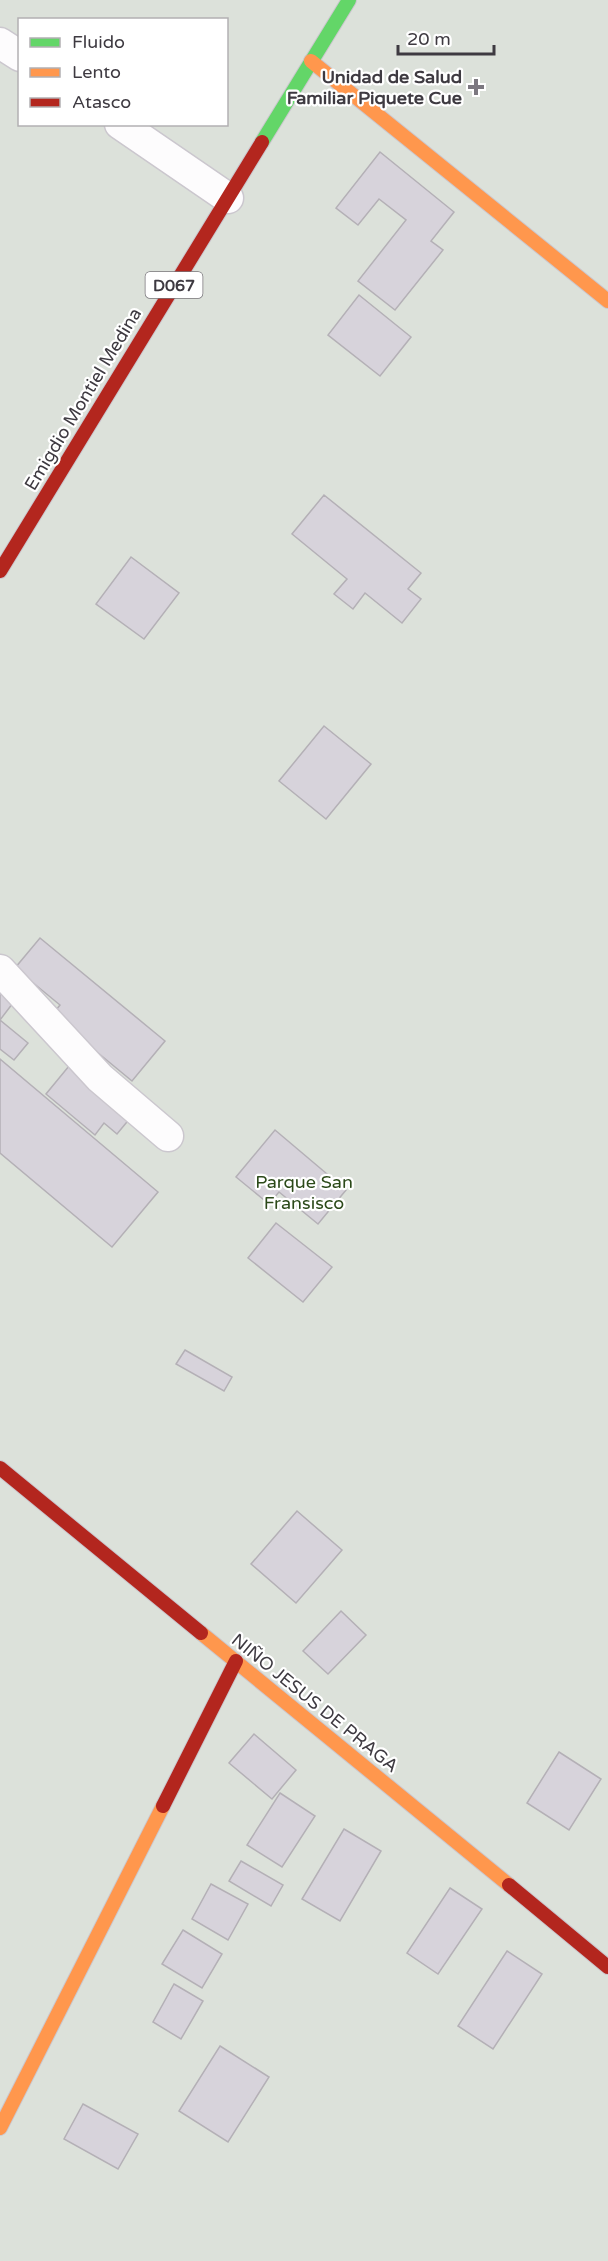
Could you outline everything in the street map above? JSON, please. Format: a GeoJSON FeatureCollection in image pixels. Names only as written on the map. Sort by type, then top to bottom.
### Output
{"type":"FeatureCollection","features":[{"type":"Feature","properties":{"kind":"street","name":"Emigdio Montiel Medina"},"geometry":{"type":"LineString","coordinates":[[0,571],[349,0]]}},
{"type":"Feature","properties":{"kind":"street"},"geometry":{"type":"LineString","coordinates":[[0,43],[18,55]]}},
{"type":"Feature","properties":{"kind":"street"},"geometry":{"type":"LineString","coordinates":[[311,61],[608,301]]}},
{"type":"Feature","properties":{"kind":"street"},"geometry":{"type":"LineString","coordinates":[[123,126],[228,198]]}},
{"type":"Feature","properties":{"kind":"street"},"geometry":{"type":"LineString","coordinates":[[0,970],[100,1078],[168,1136]]}},
{"type":"Feature","properties":{"kind":"street","name":"NIÑO JESUS DE PRAGA"},"geometry":{"type":"LineString","coordinates":[[0,1468],[608,1967]]}},
{"type":"Feature","properties":{"kind":"street"},"geometry":{"type":"LineString","coordinates":[[0,2128],[236,1661]]}},
{"type":"Feature","properties":{"kind":"green space","name":"Parque San Fransisco"},"geometry":{"type":"Polygon","coordinates":[[[0,0],[608,0],[608,2261],[0,2261],[0,0]]]}},
{"type":"Feature","properties":{"kind":"building"},"geometry":{"type":"Polygon","coordinates":[[[380,152],[454,212],[431,241],[443,250],[395,310],[358,281],[406,220],[379,199],[358,225],[336,208],[380,152]]]}},
{"type":"Feature","properties":{"kind":"building"},"geometry":{"type":"Polygon","coordinates":[[[359,295],[411,337],[380,376],[328,335],[359,295]]]}},
{"type":"Feature","properties":{"kind":"building"},"geometry":{"type":"Polygon","coordinates":[[[324,495],[421,573],[408,589],[421,599],[402,623],[365,593],[353,609],[334,594],[347,579],[292,534],[324,495]]]}},
{"type":"Feature","properties":{"kind":"building"},"geometry":{"type":"Polygon","coordinates":[[[131,557],[179,593],[144,639],[96,604],[131,557]]]}},
{"type":"Feature","properties":{"kind":"building"},"geometry":{"type":"Polygon","coordinates":[[[324,726],[371,764],[326,819],[279,781],[324,726]]]}},
{"type":"Feature","properties":{"kind":"building"},"geometry":{"type":"Polygon","coordinates":[[[40,938],[165,1041],[132,1081],[52,1015],[60,1005],[15,968],[40,938]]]}},
{"type":"Feature","properties":{"kind":"building"},"geometry":{"type":"Polygon","coordinates":[[[0,979],[19,995],[0,1020],[0,979]]]}},
{"type":"Feature","properties":{"kind":"building"},"geometry":{"type":"Polygon","coordinates":[[[0,1020],[28,1043],[14,1060],[0,1049],[0,1020]]]}},
{"type":"Feature","properties":{"kind":"building"},"geometry":{"type":"Polygon","coordinates":[[[0,1059],[158,1192],[112,1247],[0,1153],[0,1059]]]}},
{"type":"Feature","properties":{"kind":"building"},"geometry":{"type":"Polygon","coordinates":[[[69,1066],[131,1117],[117,1134],[104,1123],[95,1135],[46,1094],[69,1066]]]}},
{"type":"Feature","properties":{"kind":"building"},"geometry":{"type":"Polygon","coordinates":[[[275,1130],[346,1190],[318,1224],[279,1192],[269,1204],[236,1177],[275,1130]]]}},
{"type":"Feature","properties":{"kind":"building"},"geometry":{"type":"Polygon","coordinates":[[[276,1223],[332,1267],[303,1302],[248,1258],[276,1223]]]}},
{"type":"Feature","properties":{"kind":"building"},"geometry":{"type":"Polygon","coordinates":[[[185,1350],[232,1377],[224,1391],[176,1364],[185,1350]]]}},
{"type":"Feature","properties":{"kind":"building"},"geometry":{"type":"Polygon","coordinates":[[[297,1511],[342,1550],[296,1603],[251,1564],[297,1511]]]}},
{"type":"Feature","properties":{"kind":"building"},"geometry":{"type":"Polygon","coordinates":[[[341,1611],[366,1635],[328,1674],[303,1651],[341,1611]]]}},
{"type":"Feature","properties":{"kind":"building"},"geometry":{"type":"Polygon","coordinates":[[[254,1734],[296,1770],[272,1799],[229,1763],[254,1734]]]}},
{"type":"Feature","properties":{"kind":"building"},"geometry":{"type":"Polygon","coordinates":[[[559,1752],[601,1779],[569,1830],[527,1803],[559,1752]]]}},
{"type":"Feature","properties":{"kind":"building"},"geometry":{"type":"Polygon","coordinates":[[[280,1793],[315,1816],[282,1867],[247,1845],[280,1793]]]}},
{"type":"Feature","properties":{"kind":"building"},"geometry":{"type":"Polygon","coordinates":[[[344,1829],[381,1851],[340,1921],[302,1899],[344,1829]]]}},
{"type":"Feature","properties":{"kind":"building"},"geometry":{"type":"Polygon","coordinates":[[[241,1861],[283,1885],[271,1906],[229,1881],[241,1861]]]}},
{"type":"Feature","properties":{"kind":"building"},"geometry":{"type":"Polygon","coordinates":[[[211,1884],[248,1904],[228,1940],[192,1919],[211,1884]]]}},
{"type":"Feature","properties":{"kind":"building"},"geometry":{"type":"Polygon","coordinates":[[[450,1888],[482,1909],[438,1974],[407,1953],[450,1888]]]}},
{"type":"Feature","properties":{"kind":"building"},"geometry":{"type":"Polygon","coordinates":[[[183,1930],[222,1954],[202,1988],[162,1964],[183,1930]]]}},
{"type":"Feature","properties":{"kind":"building"},"geometry":{"type":"Polygon","coordinates":[[[507,1951],[542,1974],[493,2049],[458,2026],[507,1951]]]}},
{"type":"Feature","properties":{"kind":"building"},"geometry":{"type":"Polygon","coordinates":[[[174,1984],[203,2001],[181,2039],[153,2022],[174,1984]]]}},
{"type":"Feature","properties":{"kind":"building"},"geometry":{"type":"Polygon","coordinates":[[[220,2046],[269,2077],[228,2142],[179,2111],[220,2046]]]}},
{"type":"Feature","properties":{"kind":"building"},"geometry":{"type":"Polygon","coordinates":[[[83,2104],[138,2134],[118,2169],[64,2139],[83,2104]]]}},
{"type":"Feature","properties":{"kind":"traffic: fast"},"geometry":{"type":"LineString","coordinates":[[262,142],[349,0]]}},
{"type":"Feature","properties":{"kind":"traffic: slow"},"geometry":{"type":"LineString","coordinates":[[311,61],[608,301]]}},
{"type":"Feature","properties":{"kind":"traffic: slow"},"geometry":{"type":"LineString","coordinates":[[201,1633],[509,1885]]}},
{"type":"Feature","properties":{"kind":"traffic: slow"},"geometry":{"type":"LineString","coordinates":[[0,2128],[163,1806]]}},
{"type":"Feature","properties":{"kind":"traffic: jam"},"geometry":{"type":"LineString","coordinates":[[0,571],[262,142]]}},
{"type":"Feature","properties":{"kind":"traffic: jam"},"geometry":{"type":"LineString","coordinates":[[0,1468],[201,1633]]}},
{"type":"Feature","properties":{"kind":"traffic: jam"},"geometry":{"type":"LineString","coordinates":[[163,1806],[236,1661]]}},
{"type":"Feature","properties":{"kind":"traffic: jam"},"geometry":{"type":"LineString","coordinates":[[509,1885],[608,1967]]}},
{"type":"Feature","properties":{"kind":"place","name":"Unidad de Salud Familiar Piquete Cue"},"geometry":{"type":"Point","coordinates":[476,87]}}]}
